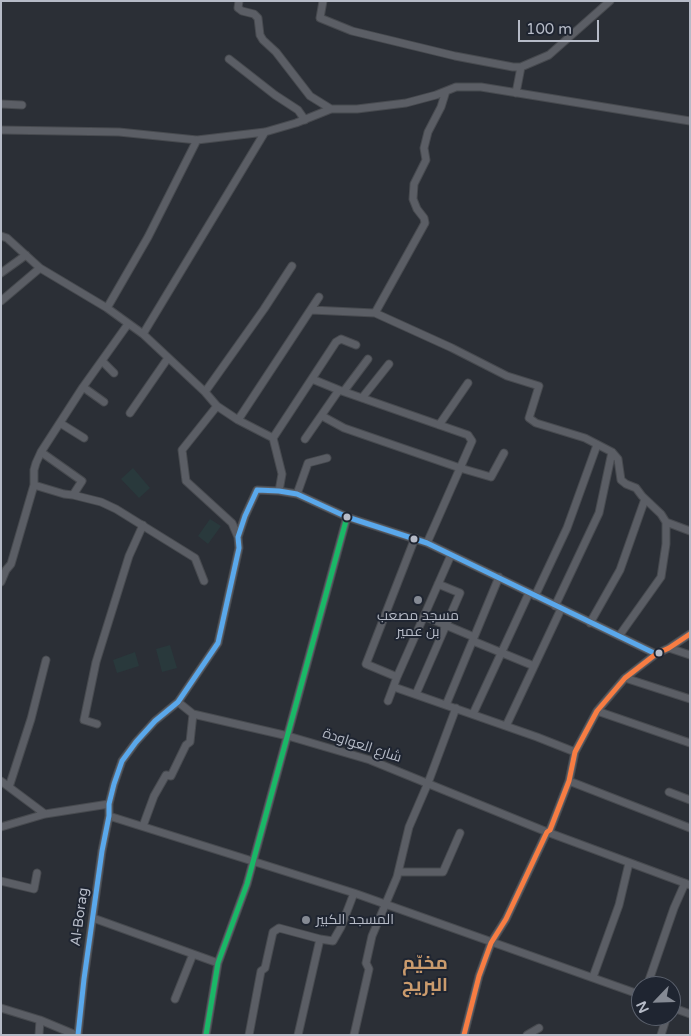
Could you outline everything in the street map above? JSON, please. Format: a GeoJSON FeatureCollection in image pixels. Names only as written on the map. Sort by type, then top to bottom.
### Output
{"type":"FeatureCollection","features":[{"type":"Feature","properties":{"kind":"street"},"geometry":{"type":"LineString","coordinates":[[239,1],[238,8],[254,14],[258,18],[260,35],[276,52],[310,96],[331,109]]}},
{"type":"Feature","properties":{"kind":"street"},"geometry":{"type":"LineString","coordinates":[[324,1],[320,18],[352,32],[513,68],[522,67],[549,55],[610,1]]}},
{"type":"Feature","properties":{"kind":"street"},"geometry":{"type":"LineString","coordinates":[[229,58],[275,95],[298,110],[305,120]]}},
{"type":"Feature","properties":{"kind":"street"},"geometry":{"type":"LineString","coordinates":[[516,93],[522,67]]}},
{"type":"Feature","properties":{"kind":"street"},"geometry":{"type":"LineString","coordinates":[[1,130],[119,132],[197,140],[265,132],[305,120],[331,109],[357,109],[406,103],[436,95],[456,87],[481,87],[690,121]]}},
{"type":"Feature","properties":{"kind":"street"},"geometry":{"type":"LineString","coordinates":[[376,313],[425,224],[424,218],[417,209],[413,199],[414,184],[426,160],[424,148],[428,132],[442,107],[446,91]]}},
{"type":"Feature","properties":{"kind":"street"},"geometry":{"type":"LineString","coordinates":[[1,104],[22,105]]}},
{"type":"Feature","properties":{"kind":"street"},"geometry":{"type":"LineString","coordinates":[[142,334],[265,132]]}},
{"type":"Feature","properties":{"kind":"street"},"geometry":{"type":"LineString","coordinates":[[107,308],[148,237],[197,140]]}},
{"type":"Feature","properties":{"kind":"street"},"geometry":{"type":"LineString","coordinates":[[1,236],[7,238],[40,268],[107,308],[142,334],[205,392],[217,406],[238,420],[272,438],[282,474],[279,490]]}},
{"type":"Feature","properties":{"kind":"street"},"geometry":{"type":"LineString","coordinates":[[1,272],[26,255]]}},
{"type":"Feature","properties":{"kind":"street"},"geometry":{"type":"LineString","coordinates":[[205,392],[292,266]]}},
{"type":"Feature","properties":{"kind":"street"},"geometry":{"type":"LineString","coordinates":[[1,301],[40,268]]}},
{"type":"Feature","properties":{"kind":"street"},"geometry":{"type":"LineString","coordinates":[[238,420],[319,297]]}},
{"type":"Feature","properties":{"kind":"street"},"geometry":{"type":"LineString","coordinates":[[311,310],[376,313],[507,376],[538,386],[529,418],[536,423],[585,438],[612,452],[618,459],[621,480],[636,488],[661,514],[666,522],[666,544],[661,577],[619,636]]}},
{"type":"Feature","properties":{"kind":"street"},"geometry":{"type":"LineString","coordinates":[[1,582],[11,564],[34,485],[34,470],[41,452],[83,387],[128,324]]}},
{"type":"Feature","properties":{"kind":"street"},"geometry":{"type":"LineString","coordinates":[[272,438],[336,342],[341,339],[356,345]]}},
{"type":"Feature","properties":{"kind":"street"},"geometry":{"type":"LineString","coordinates":[[130,413],[168,358]]}},
{"type":"Feature","properties":{"kind":"street"},"geometry":{"type":"LineString","coordinates":[[305,439],[368,359]]}},
{"type":"Feature","properties":{"kind":"street"},"geometry":{"type":"LineString","coordinates":[[102,361],[114,373]]}},
{"type":"Feature","properties":{"kind":"street"},"geometry":{"type":"LineString","coordinates":[[362,398],[388,364]]}},
{"type":"Feature","properties":{"kind":"street"},"geometry":{"type":"LineString","coordinates":[[312,379],[468,435],[472,441],[427,543]]}},
{"type":"Feature","properties":{"kind":"street"},"geometry":{"type":"LineString","coordinates":[[438,425],[468,383]]}},
{"type":"Feature","properties":{"kind":"street"},"geometry":{"type":"LineString","coordinates":[[83,387],[104,402]]}},
{"type":"Feature","properties":{"kind":"street"},"geometry":{"type":"LineString","coordinates":[[1,827],[45,814],[109,804],[122,761],[155,721],[178,702],[218,643],[239,548],[238,537],[232,523],[186,481],[182,450],[217,406]]}},
{"type":"Feature","properties":{"kind":"street"},"geometry":{"type":"LineString","coordinates":[[322,416],[344,428],[491,477],[504,453]]}},
{"type":"Feature","properties":{"kind":"street"},"geometry":{"type":"LineString","coordinates":[[60,423],[84,438]]}},
{"type":"Feature","properties":{"kind":"street"},"geometry":{"type":"LineString","coordinates":[[473,714],[502,652],[567,528],[597,445]]}},
{"type":"Feature","properties":{"kind":"street"},"geometry":{"type":"LineString","coordinates":[[41,452],[82,481],[73,495]]}},
{"type":"Feature","properties":{"kind":"street"},"geometry":{"type":"LineString","coordinates":[[506,726],[534,666],[599,513],[612,452]]}},
{"type":"Feature","properties":{"kind":"street"},"geometry":{"type":"LineString","coordinates":[[297,494],[308,462],[327,458]]}},
{"type":"Feature","properties":{"kind":"street"},"geometry":{"type":"LineString","coordinates":[[34,485],[101,502],[143,525],[195,558],[204,581]]}},
{"type":"Feature","properties":{"kind":"street"},"geometry":{"type":"LineString","coordinates":[[238,537],[257,490],[279,490],[297,494],[347,517],[427,543],[656,654]]}},
{"type":"Feature","properties":{"kind":"street"},"geometry":{"type":"LineString","coordinates":[[590,623],[620,570],[645,499]]}},
{"type":"Feature","properties":{"kind":"street"},"geometry":{"type":"LineString","coordinates":[[206,1035],[218,964],[247,884],[347,517]]}},
{"type":"Feature","properties":{"kind":"street"},"geometry":{"type":"LineString","coordinates":[[666,522],[690,531]]}},
{"type":"Feature","properties":{"kind":"street"},"geometry":{"type":"LineString","coordinates":[[96,724],[84,720],[96,662],[129,556],[143,525]]}},
{"type":"Feature","properties":{"kind":"street"},"geometry":{"type":"LineString","coordinates":[[397,677],[366,664],[415,538]]}},
{"type":"Feature","properties":{"kind":"street"},"geometry":{"type":"LineString","coordinates":[[388,701],[451,554]]}},
{"type":"Feature","properties":{"kind":"street"},"geometry":{"type":"LineString","coordinates":[[446,705],[499,577]]}},
{"type":"Feature","properties":{"kind":"street"},"geometry":{"type":"LineString","coordinates":[[416,694],[460,593],[438,584]]}},
{"type":"Feature","properties":{"kind":"street"},"geometry":{"type":"LineString","coordinates":[[424,616],[534,666]]}},
{"type":"Feature","properties":{"kind":"street"},"geometry":{"type":"LineString","coordinates":[[464,1035],[479,976],[491,943],[506,919],[547,832],[550,830],[569,781],[575,752],[596,711],[625,678],[656,654],[690,634]]}},
{"type":"Feature","properties":{"kind":"street"},"geometry":{"type":"LineString","coordinates":[[669,648],[690,655]]}},
{"type":"Feature","properties":{"kind":"street"},"geometry":{"type":"LineString","coordinates":[[9,787],[31,719],[46,660]]}},
{"type":"Feature","properties":{"kind":"street"},"geometry":{"type":"LineString","coordinates":[[625,678],[690,699]]}},
{"type":"Feature","properties":{"kind":"street"},"geometry":{"type":"LineString","coordinates":[[394,687],[575,752]]}},
{"type":"Feature","properties":{"kind":"street"},"geometry":{"type":"LineString","coordinates":[[143,826],[150,805],[166,775],[171,776],[186,745],[190,742],[193,714],[178,702]]}},
{"type":"Feature","properties":{"kind":"street"},"geometry":{"type":"LineString","coordinates":[[354,1035],[369,969],[366,963],[372,936],[399,872],[409,827],[428,784],[456,708]]}},
{"type":"Feature","properties":{"kind":"street"},"geometry":{"type":"LineString","coordinates":[[596,711],[690,742]]}},
{"type":"Feature","properties":{"kind":"street","name":"شارع العواودة"},"geometry":{"type":"LineString","coordinates":[[193,714],[288,736],[370,760],[547,832],[687,884]]}},
{"type":"Feature","properties":{"kind":"street"},"geometry":{"type":"LineString","coordinates":[[1,781],[45,814]]}},
{"type":"Feature","properties":{"kind":"street"},"geometry":{"type":"LineString","coordinates":[[569,781],[690,828]]}},
{"type":"Feature","properties":{"kind":"street"},"geometry":{"type":"LineString","coordinates":[[669,792],[690,800]]}},
{"type":"Feature","properties":{"kind":"street","name":"Al-Borag"},"geometry":{"type":"LineString","coordinates":[[77,1035],[102,851],[110,816],[109,804]]}},
{"type":"Feature","properties":{"kind":"street"},"geometry":{"type":"LineString","coordinates":[[110,816],[354,893],[631,991]]}},
{"type":"Feature","properties":{"kind":"street"},"geometry":{"type":"LineString","coordinates":[[399,872],[443,872],[460,833]]}},
{"type":"Feature","properties":{"kind":"street"},"geometry":{"type":"LineString","coordinates":[[593,977],[620,905],[629,862]]}},
{"type":"Feature","properties":{"kind":"street"},"geometry":{"type":"LineString","coordinates":[[1,881],[34,889],[38,873]]}},
{"type":"Feature","properties":{"kind":"street"},"geometry":{"type":"LineString","coordinates":[[650,976],[674,908],[687,884]]}},
{"type":"Feature","properties":{"kind":"street"},"geometry":{"type":"LineString","coordinates":[[249,1035],[262,971],[265,968],[273,932],[279,928],[333,941],[354,893]]}},
{"type":"Feature","properties":{"kind":"street"},"geometry":{"type":"LineString","coordinates":[[93,918],[218,964]]}},
{"type":"Feature","properties":{"kind":"street"},"geometry":{"type":"LineString","coordinates":[[298,1035],[320,939]]}},
{"type":"Feature","properties":{"kind":"street"},"geometry":{"type":"LineString","coordinates":[[175,999],[193,954]]}},
{"type":"Feature","properties":{"kind":"street"},"geometry":{"type":"LineString","coordinates":[[1,1008],[40,1020],[77,1035]]}},
{"type":"Feature","properties":{"kind":"street"},"geometry":{"type":"LineString","coordinates":[[39,1035],[40,1020]]}},
{"type":"Feature","properties":{"kind":"street"},"geometry":{"type":"LineString","coordinates":[[527,1035],[540,1028]]}},
{"type":"Feature","properties":{"kind":"shaded area"},"geometry":{"type":"Polygon","coordinates":[[[133,468],[150,488],[139,498],[121,479],[133,468]]]}},
{"type":"Feature","properties":{"kind":"shaded area"},"geometry":{"type":"Polygon","coordinates":[[[210,519],[221,526],[208,544],[198,536],[210,519]]]}},
{"type":"Feature","properties":{"kind":"shaded area"},"geometry":{"type":"Polygon","coordinates":[[[170,645],[177,668],[162,672],[156,649],[170,645]]]}},
{"type":"Feature","properties":{"kind":"shaded area"},"geometry":{"type":"Polygon","coordinates":[[[135,652],[139,666],[117,673],[113,660],[135,652]]]}},
{"type":"Feature","properties":{"kind":"transit line"},"geometry":{"type":"LineString","coordinates":[[78,1035],[102,851],[114,784],[122,761],[136,742],[155,721],[178,702],[218,643],[239,548],[238,537],[257,490],[297,494],[347,517],[427,543],[656,654]]}},
{"type":"Feature","properties":{"kind":"transit line"},"geometry":{"type":"LineString","coordinates":[[206,1035],[218,963],[247,884],[347,517]]}},
{"type":"Feature","properties":{"kind":"transit line"},"geometry":{"type":"LineString","coordinates":[[464,1035],[479,976],[491,943],[506,919],[547,832],[550,830],[569,781],[575,752],[597,711],[625,678],[656,654],[690,634]]}},
{"type":"Feature","properties":{"kind":"place","name":"مسجد مصعب بن عمير"},"geometry":{"type":"Point","coordinates":[418,600]}},
{"type":"Feature","properties":{"kind":"place","name":"المسجد الكبير"},"geometry":{"type":"Point","coordinates":[306,920]}},
{"type":"Feature","properties":{"kind":"district","name":"مخيّم البريج"},"geometry":{"type":"Point","coordinates":[425,975]}}]}
